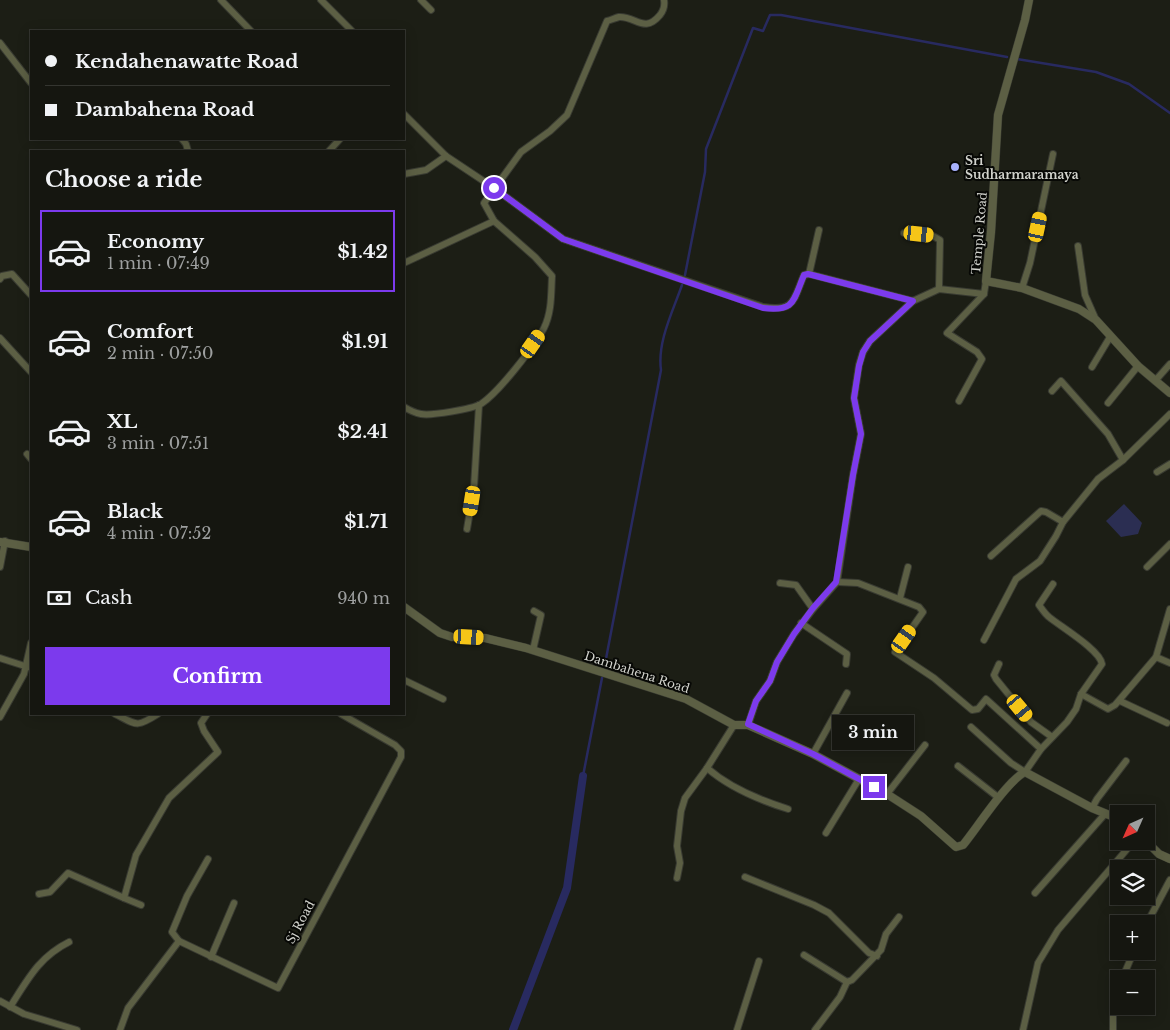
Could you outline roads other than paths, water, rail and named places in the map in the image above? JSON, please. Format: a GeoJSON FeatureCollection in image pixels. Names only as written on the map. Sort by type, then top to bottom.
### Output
{"type":"FeatureCollection","features":[{"type":"Feature","properties":{"kind":"street"},"geometry":{"type":"LineString","coordinates":[[221,0],[250,30]]}},
{"type":"Feature","properties":{"kind":"street"},"geometry":{"type":"LineString","coordinates":[[321,0],[351,30]]}},
{"type":"Feature","properties":{"kind":"street"},"geometry":{"type":"LineString","coordinates":[[421,0],[431,10]]}},
{"type":"Feature","properties":{"kind":"street"},"geometry":{"type":"LineString","coordinates":[[405,408],[423,415],[446,413],[479,405],[495,392],[517,366],[544,328],[549,314],[552,276],[535,257],[494,221],[484,203],[522,152],[550,131],[567,115],[607,21],[620,17],[643,24],[655,22],[664,11],[664,0]]}},
{"type":"Feature","properties":{"kind":"street","name":"Temple Road"},"geometry":{"type":"LineString","coordinates":[[1029,0],[998,115],[986,281],[1022,288],[1079,309],[1096,320],[1138,366],[1170,393]]}},
{"type":"Feature","properties":{"kind":"street"},"geometry":{"type":"LineString","coordinates":[[0,43],[30,82]]}},
{"type":"Feature","properties":{"kind":"street"},"geometry":{"type":"LineString","coordinates":[[405,115],[446,156],[494,188],[563,239],[763,308],[778,310],[788,307],[793,302],[804,275],[808,274],[913,301]]}},
{"type":"Feature","properties":{"kind":"street"},"geometry":{"type":"LineString","coordinates":[[330,150],[339,140]]}},
{"type":"Feature","properties":{"kind":"street"},"geometry":{"type":"LineString","coordinates":[[1022,288],[1030,263],[1053,154]]}},
{"type":"Feature","properties":{"kind":"street"},"geometry":{"type":"LineString","coordinates":[[405,174],[426,170],[446,156]]}},
{"type":"Feature","properties":{"kind":"street"},"geometry":{"type":"LineString","coordinates":[[405,263],[494,221]]}},
{"type":"Feature","properties":{"kind":"street"},"geometry":{"type":"LineString","coordinates":[[808,274],[819,230]]}},
{"type":"Feature","properties":{"kind":"street"},"geometry":{"type":"LineString","coordinates":[[904,233],[933,236],[940,240],[940,289]]}},
{"type":"Feature","properties":{"kind":"street"},"geometry":{"type":"LineString","coordinates":[[1078,246],[1085,294],[1096,320]]}},
{"type":"Feature","properties":{"kind":"street"},"geometry":{"type":"LineString","coordinates":[[0,279],[2,276],[12,274],[30,294]]}},
{"type":"Feature","properties":{"kind":"street"},"geometry":{"type":"LineString","coordinates":[[959,401],[982,359],[977,352],[947,333],[984,294],[986,281]]}},
{"type":"Feature","properties":{"kind":"street"},"geometry":{"type":"LineString","coordinates":[[748,724],[756,701],[770,681],[777,662],[801,624],[836,582],[861,434],[854,398],[863,352],[870,341],[913,301],[940,289],[984,294]]}},
{"type":"Feature","properties":{"kind":"street"},"geometry":{"type":"LineString","coordinates":[[1092,367],[1110,337]]}},
{"type":"Feature","properties":{"kind":"street"},"geometry":{"type":"LineString","coordinates":[[0,338],[30,371]]}},
{"type":"Feature","properties":{"kind":"street"},"geometry":{"type":"LineString","coordinates":[[1155,381],[1170,364]]}},
{"type":"Feature","properties":{"kind":"street"},"geometry":{"type":"LineString","coordinates":[[1108,403],[1138,366]]}},
{"type":"Feature","properties":{"kind":"street"},"geometry":{"type":"LineString","coordinates":[[1052,391],[1061,381],[1108,434],[1123,460]]}},
{"type":"Feature","properties":{"kind":"street"},"geometry":{"type":"LineString","coordinates":[[467,529],[474,487],[479,405]]}},
{"type":"Feature","properties":{"kind":"street"},"geometry":{"type":"LineString","coordinates":[[984,640],[1016,579],[1040,561],[1063,522],[1098,480],[1123,460],[1170,414]]}},
{"type":"Feature","properties":{"kind":"street"},"geometry":{"type":"LineString","coordinates":[[1158,472],[1170,464]]}},
{"type":"Feature","properties":{"kind":"street"},"geometry":{"type":"LineString","coordinates":[[991,556],[1041,511],[1063,522]]}},
{"type":"Feature","properties":{"kind":"street"},"geometry":{"type":"LineString","coordinates":[[0,567],[2,541],[30,547]]}},
{"type":"Feature","properties":{"kind":"street"},"geometry":{"type":"LineString","coordinates":[[1147,567],[1170,544]]}},
{"type":"Feature","properties":{"kind":"street"},"geometry":{"type":"LineString","coordinates":[[900,598],[908,567]]}},
{"type":"Feature","properties":{"kind":"street"},"geometry":{"type":"LineString","coordinates":[[836,582],[858,583],[919,607],[923,612],[895,652],[934,678],[972,710],[978,709],[986,700],[1041,749]]}},
{"type":"Feature","properties":{"kind":"street"},"geometry":{"type":"LineString","coordinates":[[780,583],[796,585],[813,608]]}},
{"type":"Feature","properties":{"kind":"street"},"geometry":{"type":"LineString","coordinates":[[677,878],[680,863],[677,846],[680,811],[685,798],[707,768],[734,725],[748,724],[813,754],[887,794],[921,816],[956,847],[964,845],[999,798],[1019,775],[1025,772],[1041,749],[1067,722],[1076,709],[1081,694],[1102,664],[1101,659],[1082,641],[1047,615],[1039,605],[1053,584]]}},
{"type":"Feature","properties":{"kind":"street","name":"Dambahena Road"},"geometry":{"type":"LineString","coordinates":[[405,608],[440,633],[452,636],[485,638],[533,650],[686,699],[734,725]]}},
{"type":"Feature","properties":{"kind":"street"},"geometry":{"type":"LineString","coordinates":[[1081,694],[1108,708],[1116,705],[1156,657],[1169,610]]}},
{"type":"Feature","properties":{"kind":"street"},"geometry":{"type":"LineString","coordinates":[[533,650],[540,615],[534,611]]}},
{"type":"Feature","properties":{"kind":"street"},"geometry":{"type":"LineString","coordinates":[[801,624],[847,654],[846,664]]}},
{"type":"Feature","properties":{"kind":"street"},"geometry":{"type":"LineString","coordinates":[[1156,657],[1170,663]]}},
{"type":"Feature","properties":{"kind":"street"},"geometry":{"type":"LineString","coordinates":[[0,658],[29,666],[0,717]]}},
{"type":"Feature","properties":{"kind":"street"},"geometry":{"type":"LineString","coordinates":[[999,664],[994,675],[996,679],[1031,722],[1052,737]]}},
{"type":"Feature","properties":{"kind":"street"},"geometry":{"type":"LineString","coordinates":[[405,680],[443,699]]}},
{"type":"Feature","properties":{"kind":"street"},"geometry":{"type":"LineString","coordinates":[[813,754],[847,693]]}},
{"type":"Feature","properties":{"kind":"street"},"geometry":{"type":"LineString","coordinates":[[1120,701],[1167,724]]}},
{"type":"Feature","properties":{"kind":"street"},"geometry":{"type":"LineString","coordinates":[[117,715],[135,724],[142,724],[156,715]]}},
{"type":"Feature","properties":{"kind":"street"},"geometry":{"type":"LineString","coordinates":[[124,898],[136,855],[169,798],[218,752],[201,723],[206,715]]}},
{"type":"Feature","properties":{"kind":"street","name":"Sj Road"},"geometry":{"type":"LineString","coordinates":[[179,941],[278,988],[401,757],[401,751],[395,745],[343,715]]}},
{"type":"Feature","properties":{"kind":"street"},"geometry":{"type":"LineString","coordinates":[[971,727],[1011,764],[1110,816]]}},
{"type":"Feature","properties":{"kind":"street"},"geometry":{"type":"LineString","coordinates":[[887,794],[925,745]]}},
{"type":"Feature","properties":{"kind":"street"},"geometry":{"type":"LineString","coordinates":[[1092,808],[1097,798],[1126,761]]}},
{"type":"Feature","properties":{"kind":"street"},"geometry":{"type":"LineString","coordinates":[[958,766],[999,798]]}},
{"type":"Feature","properties":{"kind":"street"},"geometry":{"type":"LineString","coordinates":[[707,768],[715,775],[755,798],[788,809]]}},
{"type":"Feature","properties":{"kind":"street"},"geometry":{"type":"LineString","coordinates":[[826,833],[859,780]]}},
{"type":"Feature","properties":{"kind":"street"},"geometry":{"type":"LineString","coordinates":[[1035,893],[1105,814]]}},
{"type":"Feature","properties":{"kind":"street"},"geometry":{"type":"LineString","coordinates":[[1155,849],[1170,859]]}},
{"type":"Feature","properties":{"kind":"street"},"geometry":{"type":"LineString","coordinates":[[1023,1030],[1038,963],[1058,930],[1126,850]]}},
{"type":"Feature","properties":{"kind":"street"},"geometry":{"type":"LineString","coordinates":[[120,1030],[128,1008],[179,941],[172,932],[187,896],[208,859]]}},
{"type":"Feature","properties":{"kind":"street"},"geometry":{"type":"LineString","coordinates":[[39,894],[50,892],[68,873],[141,905]]}},
{"type":"Feature","properties":{"kind":"street"},"geometry":{"type":"LineString","coordinates":[[745,876],[829,913],[869,953],[876,956]]}},
{"type":"Feature","properties":{"kind":"street"},"geometry":{"type":"LineString","coordinates":[[1151,915],[1170,880]]}},
{"type":"Feature","properties":{"kind":"street"},"geometry":{"type":"LineString","coordinates":[[211,957],[234,903]]}},
{"type":"Feature","properties":{"kind":"street"},"geometry":{"type":"LineString","coordinates":[[815,1030],[840,997],[847,982],[852,980],[882,950],[886,934],[899,917]]}},
{"type":"Feature","properties":{"kind":"street"},"geometry":{"type":"LineString","coordinates":[[10,1007],[42,961],[54,950],[69,942]]}},
{"type":"Feature","properties":{"kind":"street"},"geometry":{"type":"LineString","coordinates":[[804,955],[847,982]]}},
{"type":"Feature","properties":{"kind":"street"},"geometry":{"type":"LineString","coordinates":[[737,1030],[759,961]]}},
{"type":"Feature","properties":{"kind":"street"},"geometry":{"type":"LineString","coordinates":[[0,1001],[24,1014],[77,1030]]}},
{"type":"Feature","properties":{"kind":"street"},"geometry":{"type":"LineString","coordinates":[[1112,1015],[1112,1030]]}},
{"type":"Feature","properties":{"kind":"waterway"},"geometry":{"type":"LineString","coordinates":[[685,275],[705,172],[706,149],[753,28],[763,31],[770,15],[781,15],[1007,57]]}},
{"type":"Feature","properties":{"kind":"waterway"},"geometry":{"type":"LineString","coordinates":[[1017,59],[1096,72],[1129,84],[1170,113]]}},
{"type":"Feature","properties":{"kind":"waterway"},"geometry":{"type":"LineString","coordinates":[[605,664],[661,370],[661,349],[670,316],[682,285]]}},
{"type":"Feature","properties":{"kind":"waterway"},"geometry":{"type":"LineString","coordinates":[[583,776],[602,678]]}},
{"type":"Feature","properties":{"kind":"waterway"},"geometry":{"type":"LineString","coordinates":[[513,1030],[567,888],[583,776]]}},
{"type":"Feature","properties":{"kind":"place","name":"Sri Sudharmaramaya"},"geometry":{"type":"Point","coordinates":[955,167]}}]}
